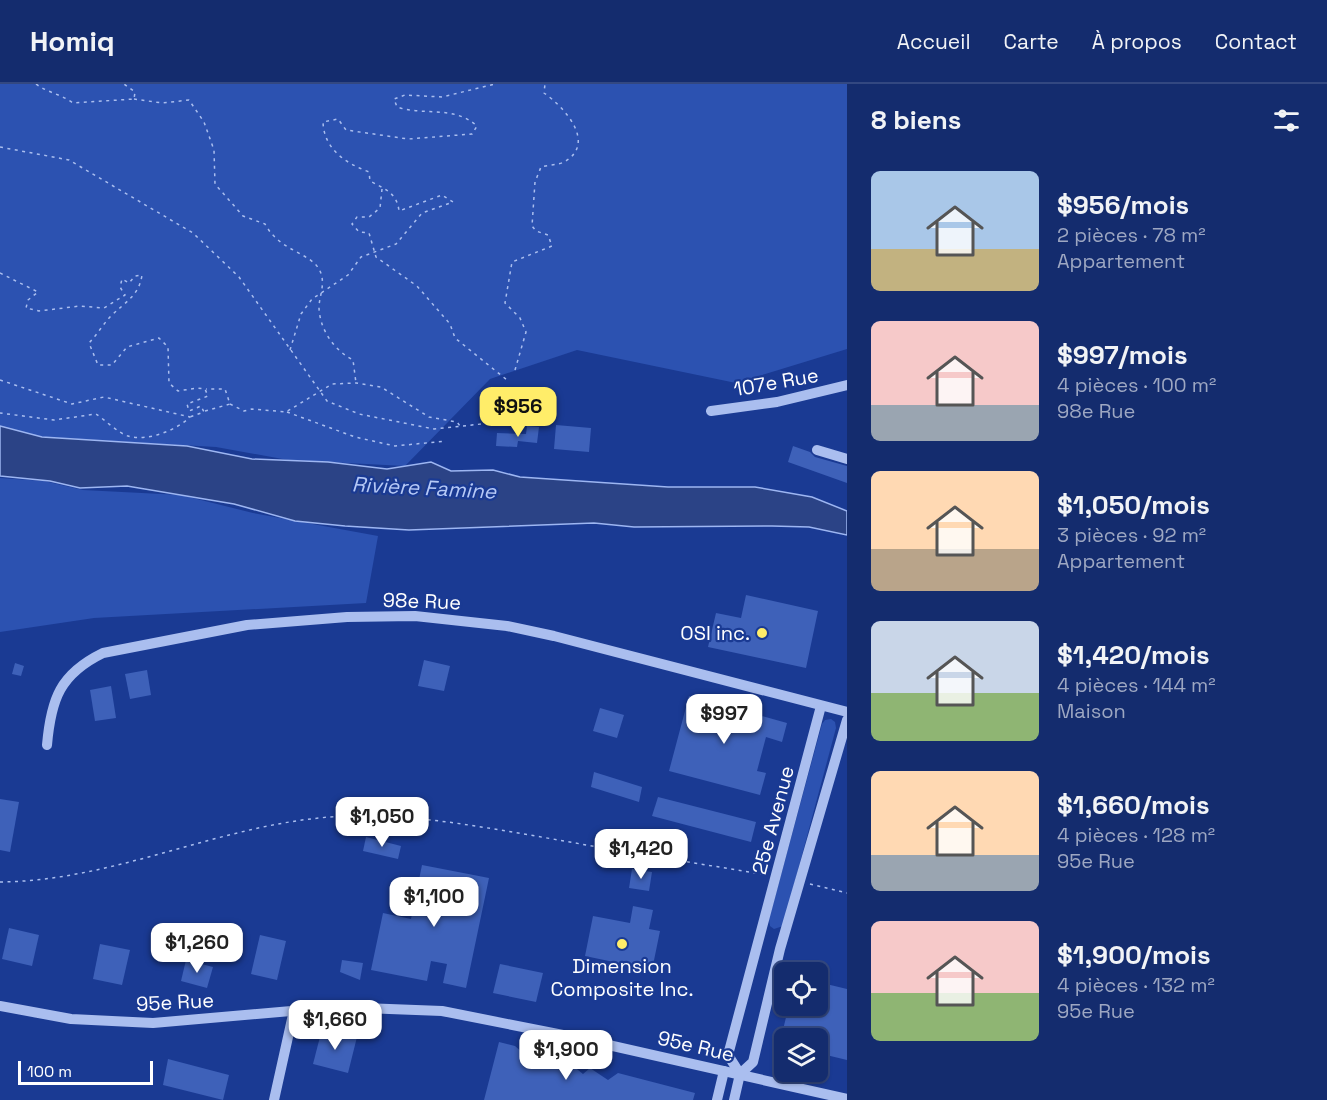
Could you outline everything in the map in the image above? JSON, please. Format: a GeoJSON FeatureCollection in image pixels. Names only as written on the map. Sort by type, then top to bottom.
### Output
{"type":"FeatureCollection","features":[{"type":"Feature","properties":{"kind":"street","name":"107e Rue"},"geometry":{"type":"LineString","coordinates":[[711,411],[777,402],[847,385]]}},
{"type":"Feature","properties":{"kind":"street"},"geometry":{"type":"LineString","coordinates":[[817,450],[847,459]]}},
{"type":"Feature","properties":{"kind":"street","name":"98e Rue"},"geometry":{"type":"LineString","coordinates":[[47,745],[52,706],[60,688],[83,662],[103,652],[247,625],[347,617],[415,616],[507,626],[847,712]]}},
{"type":"Feature","properties":{"kind":"street","name":"25e Avenue"},"geometry":{"type":"LineString","coordinates":[[740,1074],[728,1055],[821,706]]}},
{"type":"Feature","properties":{"kind":"street"},"geometry":{"type":"LineString","coordinates":[[734,1100],[740,1074],[753,1062],[780,949],[847,720]]}},
{"type":"Feature","properties":{"kind":"street"},"geometry":{"type":"LineString","coordinates":[[759,943],[780,949]]}},
{"type":"Feature","properties":{"kind":"street","name":"95e Rue"},"geometry":{"type":"LineString","coordinates":[[0,1006],[71,1019],[153,1023],[337,1007],[442,1011],[847,1099]]}},
{"type":"Feature","properties":{"kind":"street"},"geometry":{"type":"LineString","coordinates":[[274,1100],[294,1010]]}},
{"type":"Feature","properties":{"kind":"street"},"geometry":{"type":"LineString","coordinates":[[717,1100],[724,1071]]}},
{"type":"Feature","properties":{"kind":"path"},"geometry":{"type":"LineString","coordinates":[[36,84],[47,92],[62,95],[73,103],[134,99],[162,103],[189,100],[204,122],[214,150],[215,184],[243,216],[265,224],[273,238],[306,257],[320,271],[323,291],[319,308],[326,334],[340,353],[352,360],[356,383]]}},
{"type":"Feature","properties":{"kind":"path"},"geometry":{"type":"LineString","coordinates":[[124,84],[135,92],[134,99]]}},
{"type":"Feature","properties":{"kind":"path"},"geometry":{"type":"LineString","coordinates":[[290,350],[301,314],[323,291],[348,275],[361,257],[396,244],[422,213],[453,202],[442,195],[399,211],[398,200],[370,181],[369,172],[335,152],[324,137],[323,122],[338,119],[346,130],[408,139],[472,134],[477,126],[468,118],[430,109],[408,110],[397,106],[394,99],[405,95],[442,97],[495,84]]}},
{"type":"Feature","properties":{"kind":"path"},"geometry":{"type":"LineString","coordinates":[[515,370],[526,332],[520,318],[505,303],[508,273],[512,262],[552,246],[548,235],[536,231],[532,226],[535,182],[540,167],[564,162],[576,148],[578,135],[563,108],[544,93],[545,84]]}},
{"type":"Feature","properties":{"kind":"path"},"geometry":{"type":"LineString","coordinates":[[0,147],[69,160],[193,233],[240,277],[327,401],[359,414],[434,429],[529,419]]}},
{"type":"Feature","properties":{"kind":"path"},"geometry":{"type":"LineString","coordinates":[[382,188],[380,208],[369,217],[357,217],[352,224],[359,232],[369,233],[376,257],[417,286],[450,324],[455,338],[507,380]]}},
{"type":"Feature","properties":{"kind":"path"},"geometry":{"type":"LineString","coordinates":[[0,273],[38,292],[27,300],[26,308],[39,311],[80,306],[104,308],[117,302],[125,294],[120,287],[122,279],[129,283],[135,276],[142,275],[141,286],[132,299],[109,317],[89,343],[98,365],[112,365],[127,347],[159,338],[168,347],[169,383],[178,391],[197,388],[225,389],[230,404]]}},
{"type":"Feature","properties":{"kind":"path"},"geometry":{"type":"LineString","coordinates":[[0,381],[72,404],[104,397],[190,417]]}},
{"type":"Feature","properties":{"kind":"path"},"geometry":{"type":"LineString","coordinates":[[286,412],[332,384],[356,383],[381,387],[429,417],[457,422],[460,426]]}},
{"type":"Feature","properties":{"kind":"path"},"geometry":{"type":"LineString","coordinates":[[204,412],[201,406],[189,411],[187,404],[208,396],[205,389]]}},
{"type":"Feature","properties":{"kind":"path"},"geometry":{"type":"LineString","coordinates":[[0,413],[54,420],[96,414],[128,436],[162,434],[183,425],[190,417],[230,404],[244,411],[252,409],[286,412],[355,437],[395,446],[446,441]]}},
{"type":"Feature","properties":{"kind":"path"},"geometry":{"type":"LineString","coordinates":[[0,882],[40,879],[107,868],[288,822],[374,815],[455,823],[772,876]]}},
{"type":"Feature","properties":{"kind":"path"},"geometry":{"type":"LineString","coordinates":[[804,883],[847,892]]}},
{"type":"Feature","properties":{"kind":"shaded area"},"geometry":{"type":"Polygon","coordinates":[[[0,84],[847,84],[847,349],[736,383],[577,350],[490,379],[405,466],[288,460],[216,447],[42,437],[0,426],[0,84]]]}},
{"type":"Feature","properties":{"kind":"shaded area"},"geometry":{"type":"Polygon","coordinates":[[[0,478],[44,481],[83,490],[181,495],[253,513],[378,536],[366,603],[94,618],[0,632],[0,478]]]}},
{"type":"Feature","properties":{"kind":"shaded area"},"geometry":{"type":"Polygon","coordinates":[[[831,719],[835,722],[836,728],[783,926],[774,929],[770,926],[769,919],[822,724],[825,720],[831,719]]]}},
{"type":"Feature","properties":{"kind":"water","name":"Rivière Famine"},"geometry":{"type":"Polygon","coordinates":[[[0,426],[42,437],[187,446],[252,459],[328,462],[387,469],[431,462],[451,471],[493,470],[520,477],[668,487],[755,487],[812,497],[847,511],[847,535],[809,527],[772,526],[634,527],[594,523],[409,530],[295,521],[234,504],[127,486],[80,488],[50,481],[0,476],[0,426]]]}},
{"type":"Feature","properties":{"kind":"building"},"geometry":{"type":"Polygon","coordinates":[[[556,425],[591,428],[589,452],[554,449],[556,425]]]}},
{"type":"Feature","properties":{"kind":"building"},"geometry":{"type":"Polygon","coordinates":[[[527,426],[539,427],[537,443],[518,441],[517,447],[496,446],[497,433],[526,434],[527,426]]]}},
{"type":"Feature","properties":{"kind":"building"},"geometry":{"type":"Polygon","coordinates":[[[793,446],[810,452],[815,457],[847,466],[847,483],[788,462],[793,446]]]}},
{"type":"Feature","properties":{"kind":"building","name":"OSI inc."},"geometry":{"type":"Polygon","coordinates":[[[746,595],[818,611],[806,668],[708,647],[716,613],[741,618],[746,595]]]}},
{"type":"Feature","properties":{"kind":"building"},"geometry":{"type":"Polygon","coordinates":[[[424,660],[450,666],[444,691],[418,686],[424,660]]]}},
{"type":"Feature","properties":{"kind":"building"},"geometry":{"type":"Polygon","coordinates":[[[15,663],[24,666],[21,676],[12,674],[15,663]]]}},
{"type":"Feature","properties":{"kind":"building"},"geometry":{"type":"Polygon","coordinates":[[[147,670],[151,695],[130,699],[125,674],[147,670]]]}},
{"type":"Feature","properties":{"kind":"building"},"geometry":{"type":"Polygon","coordinates":[[[111,686],[116,718],[95,721],[90,690],[111,686]]]}},
{"type":"Feature","properties":{"kind":"building"},"geometry":{"type":"Polygon","coordinates":[[[689,696],[787,723],[782,742],[766,737],[757,771],[766,773],[760,795],[669,771],[689,696]]]}},
{"type":"Feature","properties":{"kind":"building"},"geometry":{"type":"Polygon","coordinates":[[[600,708],[624,715],[617,738],[593,731],[600,708]]]}},
{"type":"Feature","properties":{"kind":"building"},"geometry":{"type":"Polygon","coordinates":[[[594,772],[642,787],[639,802],[591,787],[594,772]]]}},
{"type":"Feature","properties":{"kind":"building"},"geometry":{"type":"Polygon","coordinates":[[[658,797],[756,822],[751,842],[652,816],[658,797]]]}},
{"type":"Feature","properties":{"kind":"building"},"geometry":{"type":"Polygon","coordinates":[[[0,799],[19,802],[10,852],[0,850],[0,799]]]}},
{"type":"Feature","properties":{"kind":"building"},"geometry":{"type":"Polygon","coordinates":[[[366,837],[401,846],[398,859],[363,851],[366,837]]]}},
{"type":"Feature","properties":{"kind":"building"},"geometry":{"type":"Polygon","coordinates":[[[422,865],[489,878],[466,988],[443,983],[447,964],[431,961],[427,981],[371,970],[383,913],[411,919],[422,865]]]}},
{"type":"Feature","properties":{"kind":"building"},"geometry":{"type":"Polygon","coordinates":[[[632,869],[652,872],[649,891],[629,888],[632,869]]]}},
{"type":"Feature","properties":{"kind":"building","name":"Dimension Composite Inc."},"geometry":{"type":"Polygon","coordinates":[[[633,906],[653,910],[649,929],[660,931],[652,970],[585,956],[593,916],[630,923],[633,906]]]}},
{"type":"Feature","properties":{"kind":"building"},"geometry":{"type":"Polygon","coordinates":[[[9,928],[39,935],[32,966],[2,959],[9,928]]]}},
{"type":"Feature","properties":{"kind":"building"},"geometry":{"type":"Polygon","coordinates":[[[260,935],[286,941],[277,980],[251,974],[260,935]]]}},
{"type":"Feature","properties":{"kind":"building"},"geometry":{"type":"Polygon","coordinates":[[[100,944],[130,950],[122,985],[93,979],[100,944]]]}},
{"type":"Feature","properties":{"kind":"building"},"geometry":{"type":"Polygon","coordinates":[[[186,960],[213,967],[207,988],[181,981],[186,960]]]}},
{"type":"Feature","properties":{"kind":"building"},"geometry":{"type":"Polygon","coordinates":[[[342,960],[363,963],[360,980],[340,972],[342,960]]]}},
{"type":"Feature","properties":{"kind":"building"},"geometry":{"type":"Polygon","coordinates":[[[500,964],[543,973],[536,1002],[493,993],[500,964]]]}},
{"type":"Feature","properties":{"kind":"building"},"geometry":{"type":"Polygon","coordinates":[[[828,984],[847,989],[847,1060],[828,1055],[828,1028],[783,1028],[786,1016],[828,1016],[828,984]]]}},
{"type":"Feature","properties":{"kind":"building"},"geometry":{"type":"Polygon","coordinates":[[[322,1029],[357,1037],[348,1073],[313,1064],[322,1029]]]}},
{"type":"Feature","properties":{"kind":"building"},"geometry":{"type":"Polygon","coordinates":[[[499,1042],[515,1046],[530,1059],[537,1051],[562,1057],[583,1074],[590,1068],[608,1080],[618,1073],[695,1093],[693,1100],[484,1100],[499,1042]]]}},
{"type":"Feature","properties":{"kind":"building"},"geometry":{"type":"Polygon","coordinates":[[[168,1059],[229,1075],[223,1100],[163,1085],[168,1059]]]}},
{"type":"Feature","properties":{"kind":"place","name":"OSI inc."},"geometry":{"type":"Point","coordinates":[762,633]}},
{"type":"Feature","properties":{"kind":"place","name":"Dimension Composite Inc."},"geometry":{"type":"Point","coordinates":[622,944]}}]}
